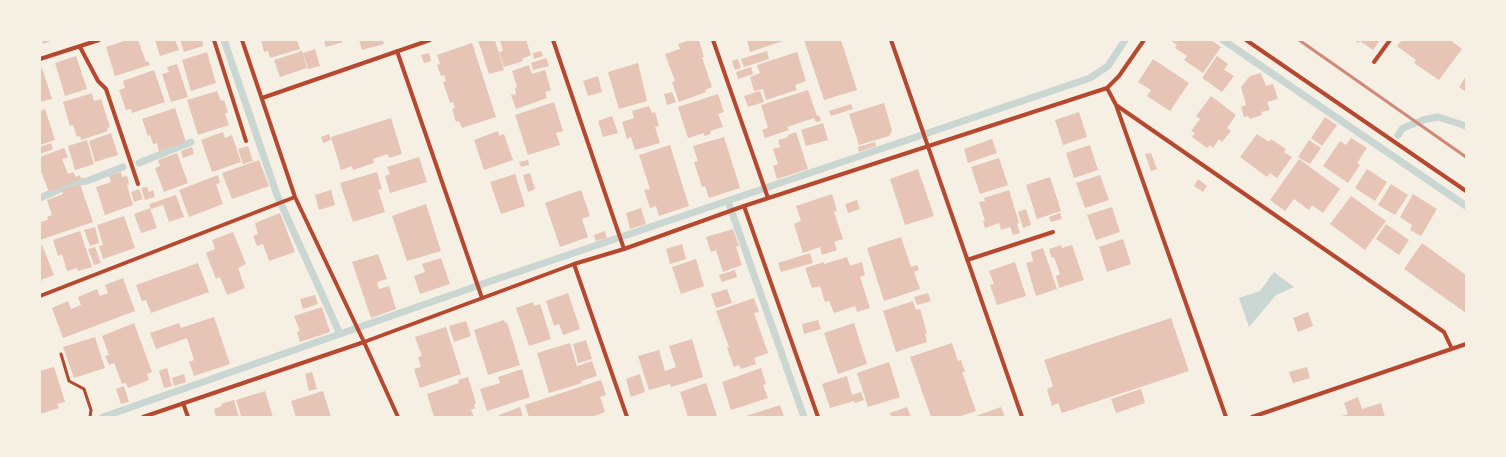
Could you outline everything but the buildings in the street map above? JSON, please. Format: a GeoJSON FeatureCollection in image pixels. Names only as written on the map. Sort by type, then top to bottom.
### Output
{"type":"FeatureCollection","features":[{"type":"Feature","properties":{"kind":"street"},"geometry":{"type":"LineString","coordinates":[[40,59],[99,40]]}},
{"type":"Feature","properties":{"kind":"street"},"geometry":{"type":"LineString","coordinates":[[214,40],[246,141]]}},
{"type":"Feature","properties":{"kind":"street"},"geometry":{"type":"LineString","coordinates":[[242,40],[295,197],[360,332],[398,417]]}},
{"type":"Feature","properties":{"kind":"street"},"geometry":{"type":"LineString","coordinates":[[262,98],[430,40]]}},
{"type":"Feature","properties":{"kind":"street"},"geometry":{"type":"LineString","coordinates":[[553,40],[624,249]]}},
{"type":"Feature","properties":{"kind":"street"},"geometry":{"type":"LineString","coordinates":[[714,40],[768,198]]}},
{"type":"Feature","properties":{"kind":"street"},"geometry":{"type":"LineString","coordinates":[[891,40],[1022,417]]}},
{"type":"Feature","properties":{"kind":"street"},"geometry":{"type":"LineString","coordinates":[[144,417],[364,342],[574,264],[624,249],[768,198],[1107,88],[1119,76],[1144,40]]}},
{"type":"Feature","properties":{"kind":"street"},"geometry":{"type":"LineString","coordinates":[[1246,40],[1466,191]]}},
{"type":"Feature","properties":{"kind":"street"},"geometry":{"type":"LineString","coordinates":[[1374,62],[1390,40]]}},
{"type":"Feature","properties":{"kind":"street"},"geometry":{"type":"LineString","coordinates":[[80,47],[98,81],[106,89],[138,184]]}},
{"type":"Feature","properties":{"kind":"street"},"geometry":{"type":"LineString","coordinates":[[397,51],[482,298]]}},
{"type":"Feature","properties":{"kind":"street"},"geometry":{"type":"LineString","coordinates":[[1107,88],[1116,105],[1226,417]]}},
{"type":"Feature","properties":{"kind":"street"},"geometry":{"type":"LineString","coordinates":[[1116,105],[1444,332],[1452,349]]}},
{"type":"Feature","properties":{"kind":"street"},"geometry":{"type":"LineString","coordinates":[[40,296],[295,197]]}},
{"type":"Feature","properties":{"kind":"street"},"geometry":{"type":"LineString","coordinates":[[744,206],[818,417]]}},
{"type":"Feature","properties":{"kind":"street"},"geometry":{"type":"LineString","coordinates":[[967,260],[1053,232]]}},
{"type":"Feature","properties":{"kind":"street"},"geometry":{"type":"LineString","coordinates":[[574,264],[627,417]]}},
{"type":"Feature","properties":{"kind":"street"},"geometry":{"type":"LineString","coordinates":[[1252,417],[1466,344]]}},
{"type":"Feature","properties":{"kind":"street"},"geometry":{"type":"LineString","coordinates":[[183,403],[188,417]]}},
{"type":"Feature","properties":{"kind":"lane"},"geometry":{"type":"LineString","coordinates":[[60,354],[69,381],[84,388],[91,410],[90,417]]}},
{"type":"Feature","properties":{"kind":"shaded area"},"geometry":{"type":"Polygon","coordinates":[[[1274,272],[1294,287],[1276,295],[1249,327],[1239,298],[1260,291],[1274,272]]]}},
{"type":"Feature","properties":{"kind":"waterway"},"geometry":{"type":"LineString","coordinates":[[224,40],[277,195],[340,334]]}},
{"type":"Feature","properties":{"kind":"waterway"},"geometry":{"type":"LineString","coordinates":[[103,417],[494,280],[1090,78],[1108,66],[1125,40]]}},
{"type":"Feature","properties":{"kind":"waterway"},"geometry":{"type":"LineString","coordinates":[[1223,40],[1466,206]]}},
{"type":"Feature","properties":{"kind":"waterway"},"geometry":{"type":"LineString","coordinates":[[1398,135],[1403,128],[1423,120],[1438,117],[1466,126]]}},
{"type":"Feature","properties":{"kind":"waterway"},"geometry":{"type":"LineString","coordinates":[[139,163],[191,142]]}},
{"type":"Feature","properties":{"kind":"waterway"},"geometry":{"type":"LineString","coordinates":[[40,198],[123,167]]}},
{"type":"Feature","properties":{"kind":"waterway"},"geometry":{"type":"LineString","coordinates":[[728,201],[804,417]]}},
{"type":"Feature","properties":{"kind":"railway"},"geometry":{"type":"LineString","coordinates":[[1299,40],[1466,157]]}}]}
